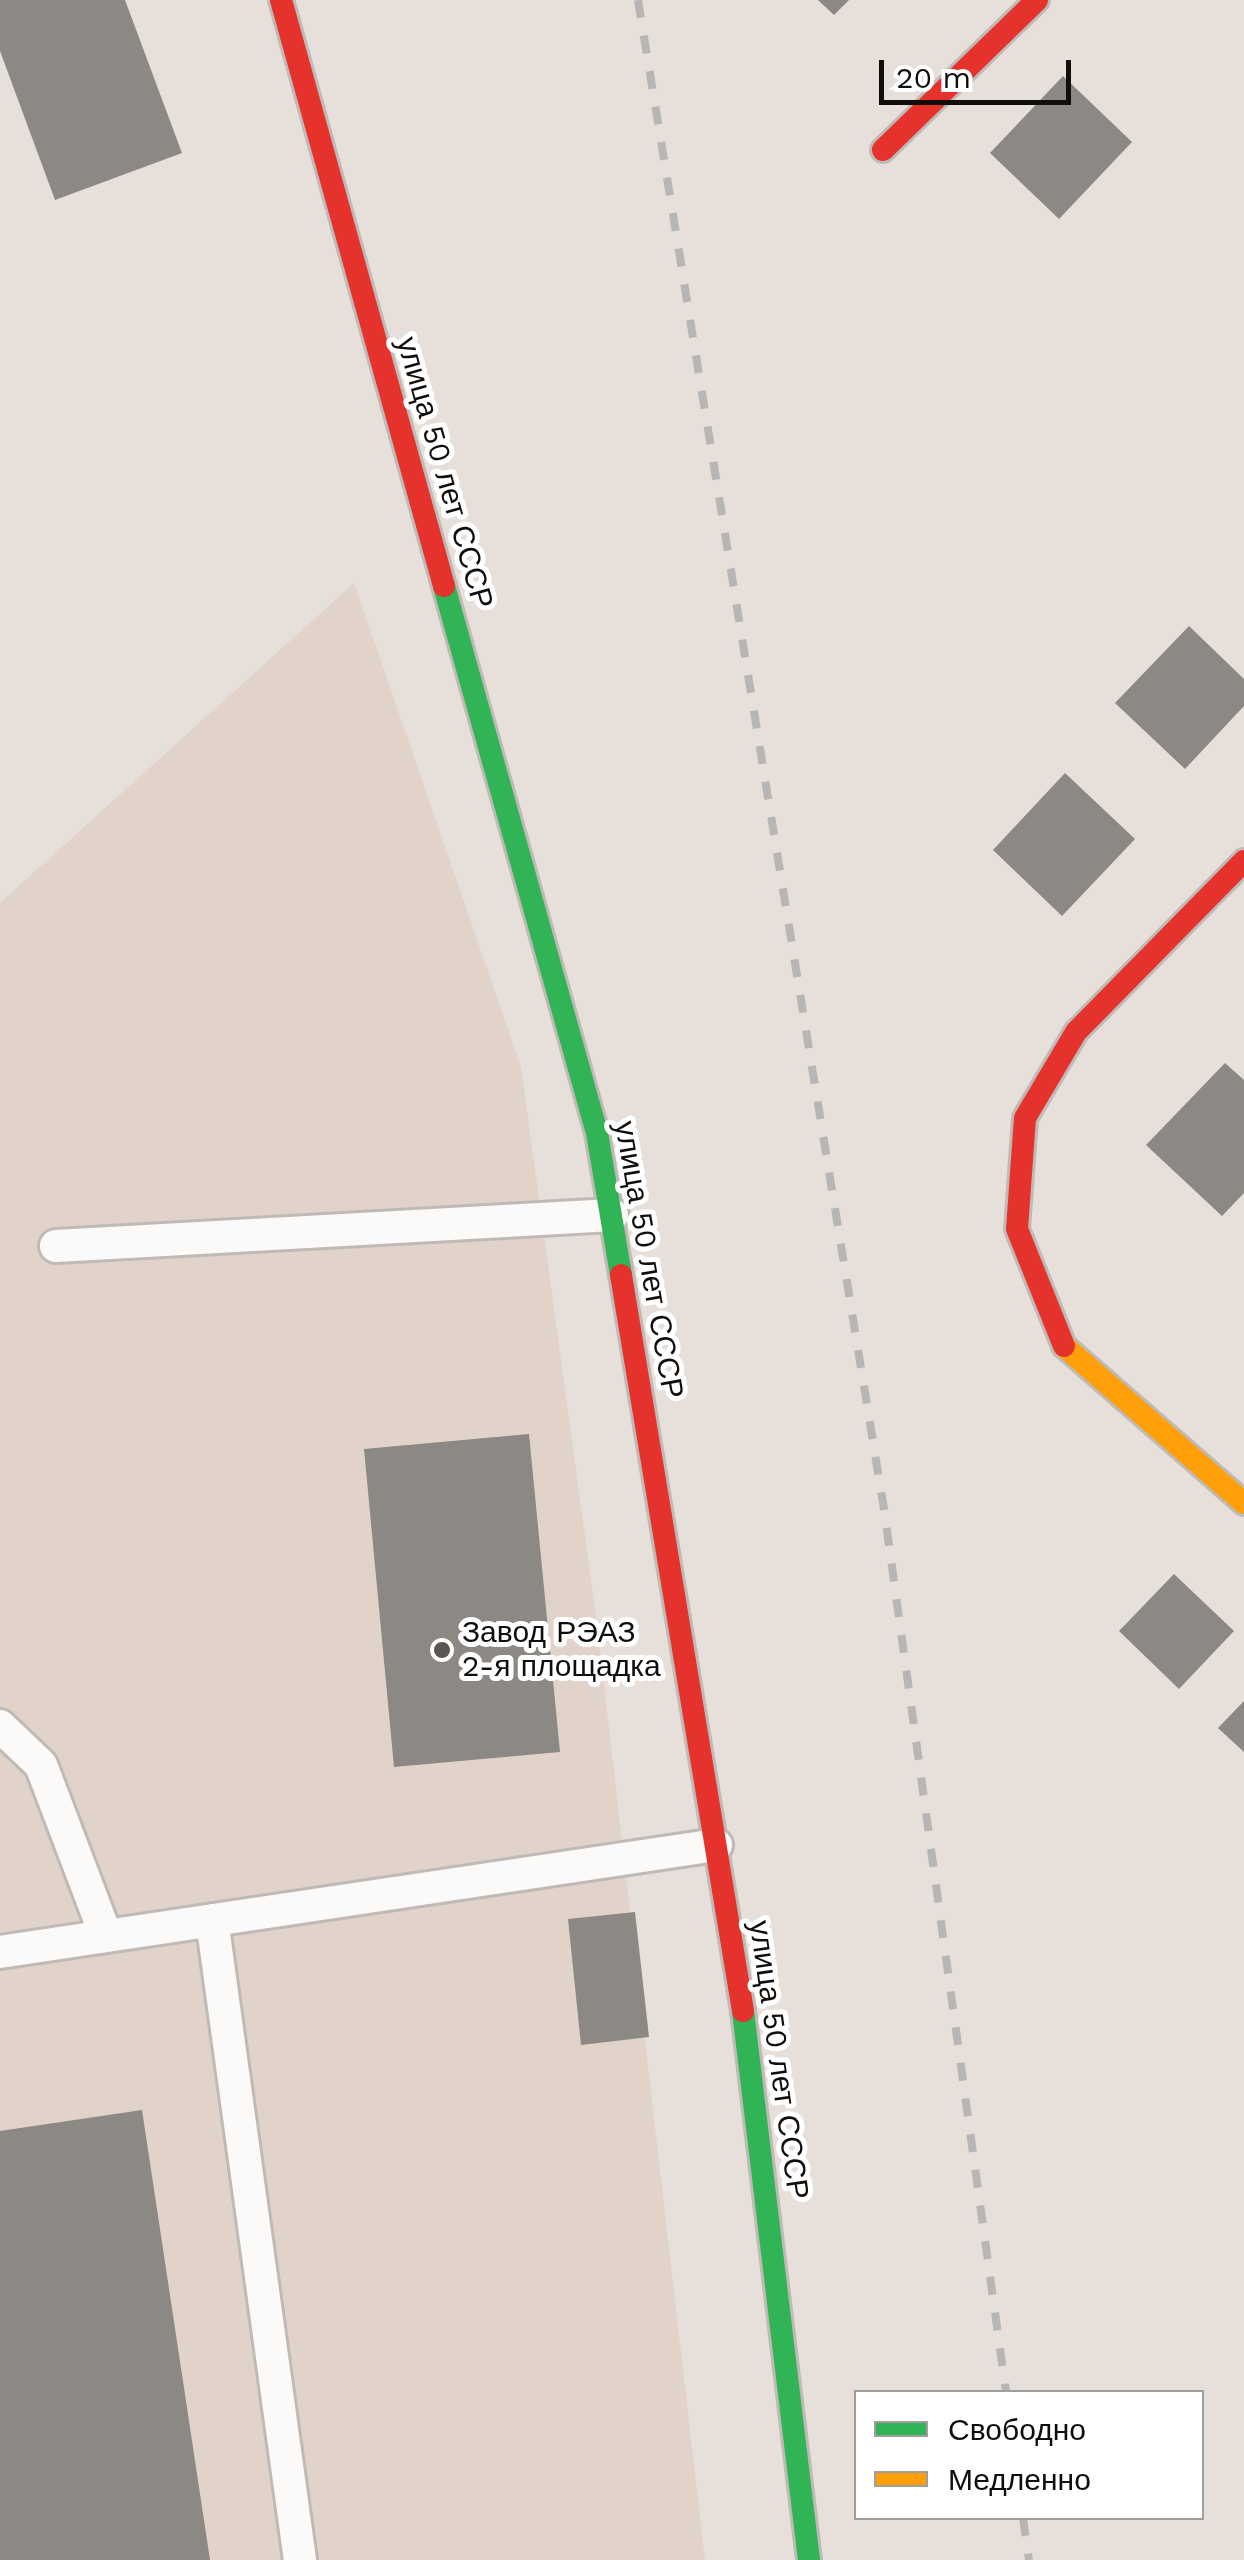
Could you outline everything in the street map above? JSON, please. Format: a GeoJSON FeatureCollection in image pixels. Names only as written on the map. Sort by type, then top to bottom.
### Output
{"type":"FeatureCollection","features":[{"type":"Feature","properties":{"kind":"street","name":"улица 50 лет СССР"},"geometry":{"type":"LineString","coordinates":[[281,0],[597,1133],[752,2062],[808,2560]]}},
{"type":"Feature","properties":{"kind":"street"},"geometry":{"type":"LineString","coordinates":[[883,150],[1036,0]]}},
{"type":"Feature","properties":{"kind":"street"},"geometry":{"type":"LineString","coordinates":[[1244,861],[1076,1032],[1026,1118],[1017,1229],[1067,1352],[1244,1503]]}},
{"type":"Feature","properties":{"kind":"lane"},"geometry":{"type":"LineString","coordinates":[[56,1246],[612,1215]]}},
{"type":"Feature","properties":{"kind":"lane"},"geometry":{"type":"LineString","coordinates":[[0,1726],[41,1765],[106,1936]]}},
{"type":"Feature","properties":{"kind":"lane"},"geometry":{"type":"LineString","coordinates":[[0,1952],[716,1845]]}},
{"type":"Feature","properties":{"kind":"lane"},"geometry":{"type":"LineString","coordinates":[[212,1920],[300,2560]]}},
{"type":"Feature","properties":{"kind":"shaded area"},"geometry":{"type":"Polygon","coordinates":[[[354,583],[521,1067],[597,1624],[705,2560],[0,2560],[0,903],[354,583]]]}},
{"type":"Feature","properties":{"kind":"building"},"geometry":{"type":"Polygon","coordinates":[[[0,0],[125,0],[182,153],[55,200],[0,51],[0,0]]]}},
{"type":"Feature","properties":{"kind":"building"},"geometry":{"type":"Polygon","coordinates":[[[818,0],[849,0],[834,15],[818,0]]]}},
{"type":"Feature","properties":{"kind":"building"},"geometry":{"type":"Polygon","coordinates":[[[1063,76],[1132,142],[1059,219],[990,153],[1063,76]]]}},
{"type":"Feature","properties":{"kind":"building"},"geometry":{"type":"Polygon","coordinates":[[[1189,626],[1244,679],[1244,706],[1185,769],[1115,703],[1189,626]]]}},
{"type":"Feature","properties":{"kind":"building"},"geometry":{"type":"Polygon","coordinates":[[[1065,773],[1135,839],[1062,916],[993,850],[1065,773]]]}},
{"type":"Feature","properties":{"kind":"building"},"geometry":{"type":"Polygon","coordinates":[[[1225,1063],[1244,1080],[1244,1193],[1222,1216],[1146,1145],[1225,1063]]]}},
{"type":"Feature","properties":{"kind":"building"},"geometry":{"type":"Polygon","coordinates":[[[529,1434],[560,1752],[394,1767],[364,1449],[529,1434]]]}},
{"type":"Feature","properties":{"kind":"building"},"geometry":{"type":"Polygon","coordinates":[[[1174,1574],[1234,1631],[1179,1689],[1119,1631],[1174,1574]]]}},
{"type":"Feature","properties":{"kind":"building"},"geometry":{"type":"Polygon","coordinates":[[[1244,1701],[1244,1752],[1218,1728],[1244,1701]]]}},
{"type":"Feature","properties":{"kind":"building"},"geometry":{"type":"Polygon","coordinates":[[[635,1912],[649,2037],[581,2045],[568,1919],[635,1912]]]}},
{"type":"Feature","properties":{"kind":"building"},"geometry":{"type":"Polygon","coordinates":[[[142,2110],[210,2560],[0,2560],[0,2131],[142,2110]]]}},
{"type":"Feature","properties":{"kind":"railway"},"geometry":{"type":"LineString","coordinates":[[638,0],[884,1509],[1006,2390]]}},
{"type":"Feature","properties":{"kind":"railway"},"geometry":{"type":"LineString","coordinates":[[1023,2520],[1029,2560]]}},
{"type":"Feature","properties":{"kind":"traffic: fast"},"geometry":{"type":"LineString","coordinates":[[444,586],[597,1133],[621,1275]]}},
{"type":"Feature","properties":{"kind":"traffic: fast"},"geometry":{"type":"LineString","coordinates":[[743,2011],[809,2560]]}},
{"type":"Feature","properties":{"kind":"traffic: slow"},"geometry":{"type":"LineString","coordinates":[[1064,1346],[1244,1503]]}},
{"type":"Feature","properties":{"kind":"traffic: jam"},"geometry":{"type":"LineString","coordinates":[[281,0],[444,586]]}},
{"type":"Feature","properties":{"kind":"traffic: jam"},"geometry":{"type":"LineString","coordinates":[[883,150],[1037,0]]}},
{"type":"Feature","properties":{"kind":"traffic: jam"},"geometry":{"type":"LineString","coordinates":[[1064,1346],[1017,1229],[1025,1118],[1076,1032],[1244,861]]}},
{"type":"Feature","properties":{"kind":"traffic: jam"},"geometry":{"type":"LineString","coordinates":[[621,1275],[743,2011]]}},
{"type":"Feature","properties":{"kind":"place","name":"Завод РЭАЗ 2-я площадка"},"geometry":{"type":"Point","coordinates":[442,1650]}}]}
